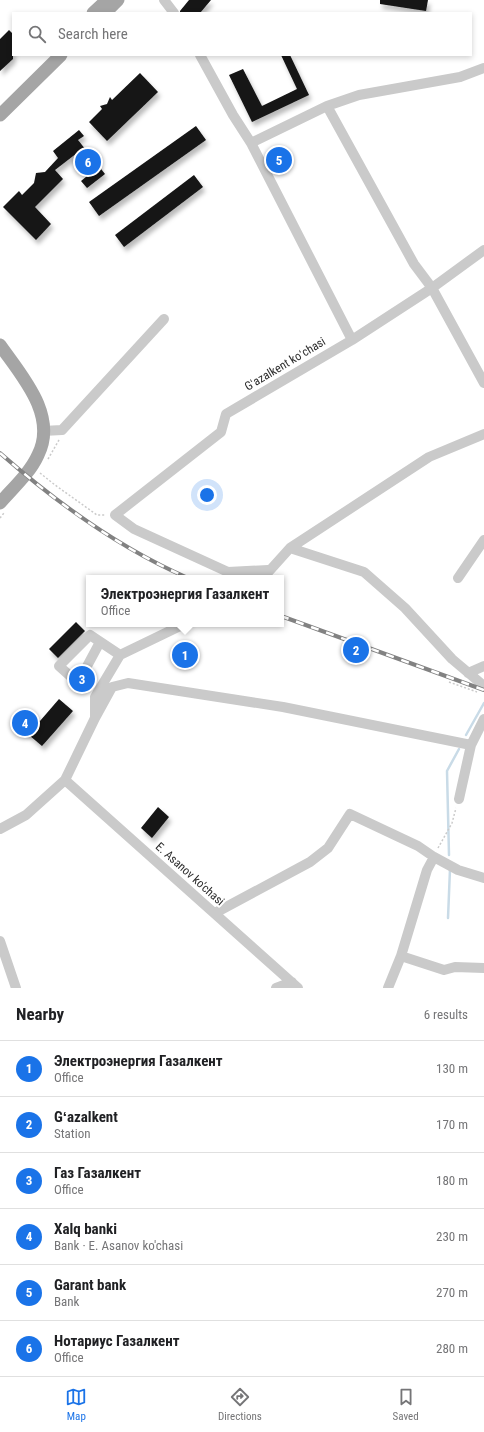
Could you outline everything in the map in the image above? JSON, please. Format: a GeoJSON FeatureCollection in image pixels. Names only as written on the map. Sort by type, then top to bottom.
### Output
{"type":"FeatureCollection","features":[{"type":"Feature","properties":{"kind":"main road"},"geometry":{"type":"LineString","coordinates":[[94,12],[106,0]]}},
{"type":"Feature","properties":{"kind":"main road"},"geometry":{"type":"LineString","coordinates":[[106,12],[118,0]]}},
{"type":"Feature","properties":{"kind":"main road"},"geometry":{"type":"LineString","coordinates":[[0,104],[49,56]]}},
{"type":"Feature","properties":{"kind":"main road"},"geometry":{"type":"LineString","coordinates":[[0,115],[60,56]]}},
{"type":"Feature","properties":{"kind":"main road"},"geometry":{"type":"LineString","coordinates":[[0,345],[36,401],[41,415],[43,431],[42,445],[34,463],[0,503]]}},
{"type":"Feature","properties":{"kind":"street"},"geometry":{"type":"LineString","coordinates":[[164,0],[173,12]]}},
{"type":"Feature","properties":{"kind":"street"},"geometry":{"type":"LineString","coordinates":[[201,56],[233,115],[251,143],[352,340]]}},
{"type":"Feature","properties":{"kind":"street"},"geometry":{"type":"LineString","coordinates":[[251,143],[327,106],[359,95],[460,77],[484,68]]}},
{"type":"Feature","properties":{"kind":"street"},"geometry":{"type":"LineString","coordinates":[[327,106],[414,264],[432,288],[484,383]]}},
{"type":"Feature","properties":{"kind":"street","name":"Gʻazalkent koʻchasi"},"geometry":{"type":"LineString","coordinates":[[115,515],[222,432],[226,414],[352,340],[432,288],[484,250]]}},
{"type":"Feature","properties":{"kind":"street"},"geometry":{"type":"LineString","coordinates":[[43,431],[62,430],[164,319]]}},
{"type":"Feature","properties":{"kind":"street"},"geometry":{"type":"LineString","coordinates":[[115,515],[134,529],[231,575],[266,574],[290,548],[429,457],[484,434]]}},
{"type":"Feature","properties":{"kind":"street"},"geometry":{"type":"LineString","coordinates":[[458,578],[484,540]]}},
{"type":"Feature","properties":{"kind":"street"},"geometry":{"type":"LineString","coordinates":[[290,548],[364,572],[405,608],[452,659],[468,673],[480,689]]}},
{"type":"Feature","properties":{"kind":"street"},"geometry":{"type":"LineString","coordinates":[[95,718],[94,697],[120,655],[178,627]]}},
{"type":"Feature","properties":{"kind":"street"},"geometry":{"type":"LineString","coordinates":[[100,642],[78,683],[59,666],[90,635],[120,655]]}},
{"type":"Feature","properties":{"kind":"street"},"geometry":{"type":"LineString","coordinates":[[468,673],[484,666]]}},
{"type":"Feature","properties":{"kind":"street"},"geometry":{"type":"LineString","coordinates":[[0,829],[26,815],[65,780],[112,687],[128,683],[283,707],[471,745]]}},
{"type":"Feature","properties":{"kind":"street"},"geometry":{"type":"LineString","coordinates":[[459,799],[471,745],[484,719]]}},
{"type":"Feature","properties":{"kind":"street","name":"E. Asanov ko'chasi"},"geometry":{"type":"LineString","coordinates":[[65,780],[295,985]]}},
{"type":"Feature","properties":{"kind":"street"},"geometry":{"type":"LineString","coordinates":[[215,913],[310,862],[328,848],[350,814],[418,846],[434,857],[458,870],[484,878]]}},
{"type":"Feature","properties":{"kind":"street"},"geometry":{"type":"LineString","coordinates":[[388,988],[401,956],[427,870],[434,857]]}},
{"type":"Feature","properties":{"kind":"street"},"geometry":{"type":"LineString","coordinates":[[0,941],[16,988]]}},
{"type":"Feature","properties":{"kind":"street"},"geometry":{"type":"LineString","coordinates":[[401,956],[444,970],[455,967],[484,968]]}},
{"type":"Feature","properties":{"kind":"street"},"geometry":{"type":"LineString","coordinates":[[276,988],[295,985]]}},
{"type":"Feature","properties":{"kind":"path"},"geometry":{"type":"LineString","coordinates":[[48,461],[58,443],[62,430]]}},
{"type":"Feature","properties":{"kind":"path"},"geometry":{"type":"LineString","coordinates":[[36,478],[40,473],[97,515],[115,515]]}},
{"type":"Feature","properties":{"kind":"path"},"geometry":{"type":"LineString","coordinates":[[449,682],[480,689]]}},
{"type":"Feature","properties":{"kind":"path"},"geometry":{"type":"LineString","coordinates":[[434,857],[444,835],[452,823],[459,799]]}},
{"type":"Feature","properties":{"kind":"building"},"geometry":{"type":"Polygon","coordinates":[[[189,0],[211,0],[201,12],[180,11],[189,0]]]}},
{"type":"Feature","properties":{"kind":"building"},"geometry":{"type":"Polygon","coordinates":[[[380,0],[428,0],[426,11],[380,4],[380,0]]]}},
{"type":"Feature","properties":{"kind":"building"},"geometry":{"type":"Polygon","coordinates":[[[9,30],[12,33],[13,59],[0,71],[0,39],[9,30]]]}},
{"type":"Feature","properties":{"kind":"building"},"geometry":{"type":"Polygon","coordinates":[[[281,56],[290,56],[309,95],[252,122],[229,75],[243,69],[262,106],[297,89],[281,56]]]}},
{"type":"Feature","properties":{"kind":"building"},"geometry":{"type":"Polygon","coordinates":[[[140,73],[158,92],[107,141],[89,122],[102,109],[100,106],[107,104],[110,97],[112,100],[140,73]]]}},
{"type":"Feature","properties":{"kind":"building"},"geometry":{"type":"Polygon","coordinates":[[[196,126],[206,140],[99,216],[89,202],[196,126]]]}},
{"type":"Feature","properties":{"kind":"building"},"geometry":{"type":"Polygon","coordinates":[[[79,130],[84,136],[78,140],[105,174],[87,188],[81,181],[92,172],[77,153],[55,170],[63,179],[35,207],[51,224],[36,240],[3,207],[19,191],[22,195],[34,183],[36,173],[45,172],[58,158],[53,151],[79,130]]]}},
{"type":"Feature","properties":{"kind":"building"},"geometry":{"type":"Polygon","coordinates":[[[194,175],[203,187],[124,247],[115,235],[194,175]]]}},
{"type":"Feature","properties":{"kind":"building"},"geometry":{"type":"Polygon","coordinates":[[[76,622],[85,631],[58,658],[49,649],[76,622]]]}},
{"type":"Feature","properties":{"kind":"building"},"geometry":{"type":"Polygon","coordinates":[[[59,699],[73,711],[42,746],[16,724],[28,711],[40,721],[59,699]]]}},
{"type":"Feature","properties":{"kind":"building"},"geometry":{"type":"Polygon","coordinates":[[[158,807],[169,817],[152,838],[141,828],[158,807]]]}},
{"type":"Feature","properties":{"kind":"waterway"},"geometry":{"type":"LineString","coordinates":[[466,735],[484,703]]}},
{"type":"Feature","properties":{"kind":"waterway"},"geometry":{"type":"LineString","coordinates":[[449,855],[447,771],[459,749]]}},
{"type":"Feature","properties":{"kind":"waterway"},"geometry":{"type":"LineString","coordinates":[[448,918],[450,869]]}},
{"type":"Feature","properties":{"kind":"railway"},"geometry":{"type":"LineString","coordinates":[[0,453],[66,507],[138,553],[182,575]]}},
{"type":"Feature","properties":{"kind":"railway"},"geometry":{"type":"LineString","coordinates":[[284,617],[484,690]]}},
{"type":"Feature","properties":{"kind":"place","name":"Garant bank"},"geometry":{"type":"Point","coordinates":[279,160]}},
{"type":"Feature","properties":{"kind":"place","name":"Нотариус Газалкент"},"geometry":{"type":"Point","coordinates":[88,162]}},
{"type":"Feature","properties":{"kind":"place","name":"Gʻazalkent"},"geometry":{"type":"Point","coordinates":[356,650]}},
{"type":"Feature","properties":{"kind":"place","name":"Электроэнергия Газалкент"},"geometry":{"type":"Point","coordinates":[185,655]}},
{"type":"Feature","properties":{"kind":"place","name":"Газ Газалкент"},"geometry":{"type":"Point","coordinates":[82,679]}},
{"type":"Feature","properties":{"kind":"place","name":"Xalq banki"},"geometry":{"type":"Point","coordinates":[25,723]}}]}
